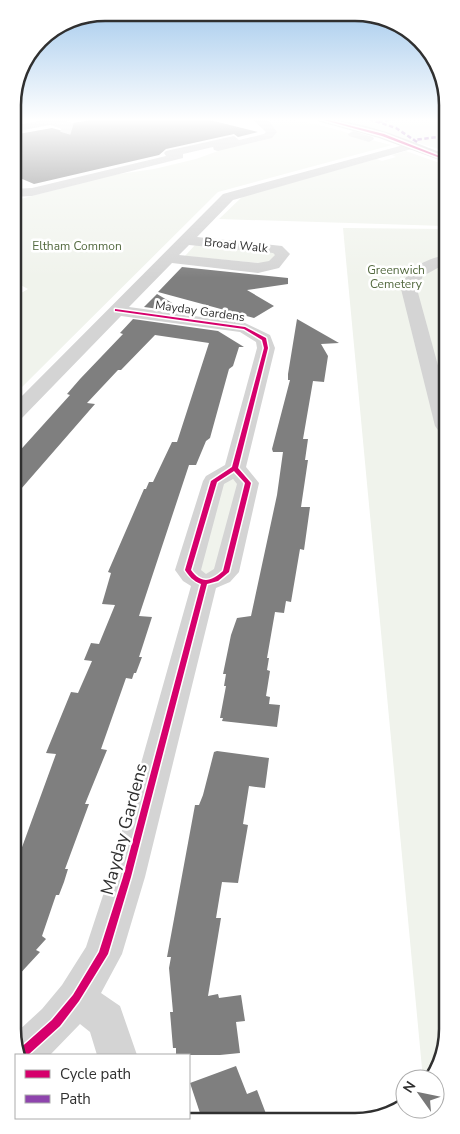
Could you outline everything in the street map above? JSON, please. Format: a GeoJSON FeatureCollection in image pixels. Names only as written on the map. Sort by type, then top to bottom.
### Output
{"type":"FeatureCollection","features":[{"type":"Feature","properties":{"kind":"street"},"geometry":{"type":"LineString","coordinates":[[21,193],[32,192],[112,172]]}},
{"type":"Feature","properties":{"kind":"street"},"geometry":{"type":"LineString","coordinates":[[107,173],[116,172]]}},
{"type":"Feature","properties":{"kind":"street","name":"Broad Walk"},"geometry":{"type":"LineString","coordinates":[[21,409],[231,194],[314,172]]}},
{"type":"Feature","properties":{"kind":"street","name":"Broad Walk"},"geometry":{"type":"LineString","coordinates":[[167,258],[258,268],[274,266],[282,254],[277,249],[186,240]]}},
{"type":"Feature","properties":{"kind":"street"},"geometry":{"type":"LineString","coordinates":[[439,262],[420,270],[411,278],[409,289],[439,400]]}},
{"type":"Feature","properties":{"kind":"street","name":"Mayday Gardens"},"geometry":{"type":"LineString","coordinates":[[116,310],[230,324],[256,332],[264,338],[266,348],[235,468]]}},
{"type":"Feature","properties":{"kind":"street"},"geometry":{"type":"LineString","coordinates":[[235,468],[248,483],[226,572],[218,581],[204,584],[193,578],[188,570],[214,481],[235,468]]}},
{"type":"Feature","properties":{"kind":"street","name":"Mayday Gardens"},"geometry":{"type":"LineString","coordinates":[[24,1052],[56,1023],[76,998],[103,954],[116,919],[204,584]]}},
{"type":"Feature","properties":{"kind":"street"},"geometry":{"type":"LineString","coordinates":[[76,998],[106,1020],[117,1054]]}},
{"type":"Feature","properties":{"kind":"green space","name":"Eltham Common"},"geometry":{"type":"Polygon","coordinates":[[[134,172],[292,172],[218,192],[21,388],[21,293],[28,289],[21,285],[21,199],[112,175],[134,172]]]}},
{"type":"Feature","properties":{"kind":"green space"},"geometry":{"type":"Polygon","coordinates":[[[330,172],[439,172],[439,226],[219,219],[243,196],[330,172]]]}},
{"type":"Feature","properties":{"kind":"green space","name":"Greenwich Cemetery"},"geometry":{"type":"Polygon","coordinates":[[[343,228],[439,229],[439,1035],[429,1069],[422,1069],[343,228]]]}},
{"type":"Feature","properties":{"kind":"green space"},"geometry":{"type":"Polygon","coordinates":[[[195,245],[266,250],[277,255],[269,264],[185,256],[195,245]]]}},
{"type":"Feature","properties":{"kind":"green space"},"geometry":{"type":"Polygon","coordinates":[[[232,479],[240,482],[220,570],[206,576],[198,571],[221,483],[232,479]]]}},
{"type":"Feature","properties":{"kind":"building"},"geometry":{"type":"Polygon","coordinates":[[[21,172],[86,172],[34,184],[21,178],[21,172]]]}},
{"type":"Feature","properties":{"kind":"building"},"geometry":{"type":"Polygon","coordinates":[[[182,267],[288,278],[288,284],[247,290],[274,306],[254,318],[158,292],[182,267]]]}},
{"type":"Feature","properties":{"kind":"building"},"geometry":{"type":"Polygon","coordinates":[[[157,294],[189,313],[144,307],[157,294]]]}},
{"type":"Feature","properties":{"kind":"building"},"geometry":{"type":"Polygon","coordinates":[[[133,319],[218,331],[244,347],[239,347],[233,366],[229,369],[210,438],[206,441],[196,465],[189,465],[139,616],[152,617],[139,657],[142,657],[132,679],[126,678],[101,749],[107,750],[85,804],[89,804],[65,869],[68,869],[64,882],[59,895],[56,895],[42,936],[46,939],[36,950],[40,952],[21,973],[21,850],[56,754],[46,753],[71,692],[78,693],[92,661],[84,660],[91,643],[99,644],[115,605],[102,604],[111,573],[108,572],[144,489],[146,489],[149,482],[153,482],[172,442],[177,442],[209,343],[155,335],[87,403],[95,404],[21,489],[21,449],[70,395],[67,394],[80,379],[123,334],[120,333],[133,319]]]}},
{"type":"Feature","properties":{"kind":"building"},"geometry":{"type":"Polygon","coordinates":[[[297,319],[339,343],[321,344],[328,356],[324,382],[313,381],[303,439],[308,439],[305,460],[308,460],[301,507],[310,507],[304,550],[300,549],[291,602],[286,601],[284,613],[275,612],[267,658],[269,658],[267,670],[270,671],[266,696],[270,697],[269,704],[280,705],[277,727],[222,721],[223,718],[220,718],[226,686],[224,686],[226,674],[223,674],[231,635],[237,618],[251,616],[277,495],[283,452],[273,452],[272,449],[290,380],[288,380],[288,374],[297,319]]]}},
{"type":"Feature","properties":{"kind":"building"},"geometry":{"type":"Polygon","coordinates":[[[214,752],[269,758],[265,788],[249,786],[243,824],[248,825],[238,883],[222,882],[216,918],[221,918],[208,996],[218,994],[219,998],[241,995],[245,1021],[236,1022],[240,1053],[220,1055],[176,1054],[176,1048],[173,1048],[170,1012],[173,1012],[169,968],[171,957],[167,957],[195,805],[199,805],[203,795],[214,752]]]}},
{"type":"Feature","properties":{"kind":"building"},"geometry":{"type":"Polygon","coordinates":[[[236,1066],[247,1094],[257,1090],[266,1113],[200,1113],[190,1083],[236,1066]]]}},
{"type":"Feature","properties":{"kind":"cycle path"},"geometry":{"type":"LineString","coordinates":[[116,310],[245,328],[264,339],[266,348],[235,468],[214,481],[188,570],[192,576],[201,582],[211,582],[226,572],[248,483],[235,468]]}},
{"type":"Feature","properties":{"kind":"cycle path"},"geometry":{"type":"LineString","coordinates":[[24,1052],[56,1023],[76,998],[103,954],[127,877],[204,584]]}}]}
